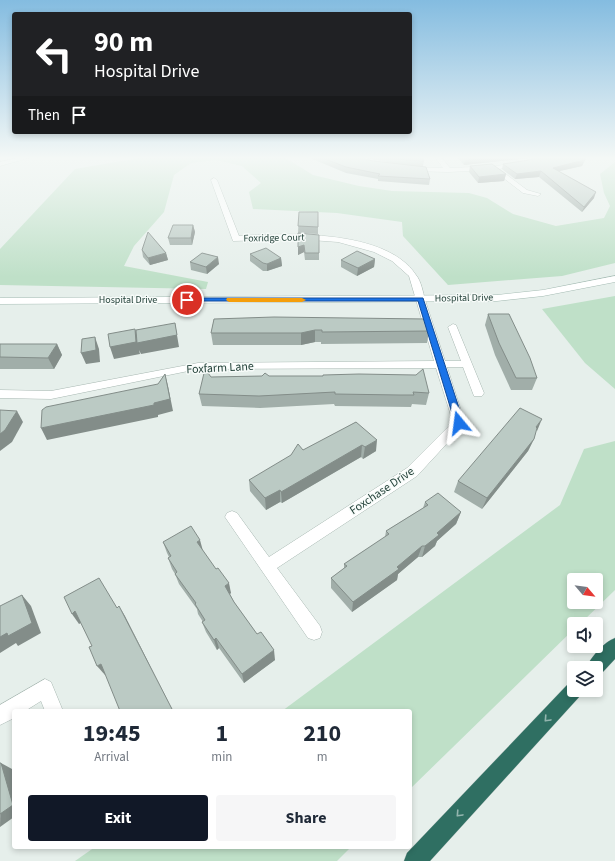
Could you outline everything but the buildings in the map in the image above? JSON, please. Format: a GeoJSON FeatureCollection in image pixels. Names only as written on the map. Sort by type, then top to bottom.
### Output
{"type":"FeatureCollection","features":[{"type":"Feature","properties":{"kind":"highway"},"geometry":{"type":"LineString","coordinates":[[601,661],[615,646]]}},
{"type":"Feature","properties":{"kind":"highway"},"geometry":{"type":"LineString","coordinates":[[415,861],[567,697]]}},
{"type":"Feature","properties":{"kind":"street","name":"Foxridge Court"},"geometry":{"type":"LineString","coordinates":[[220,197],[236,239],[303,237],[338,239],[372,248],[397,260],[413,276],[420,299]]}},
{"type":"Feature","properties":{"kind":"street","name":"Hospital Drive"},"geometry":{"type":"LineString","coordinates":[[0,301],[420,299],[504,297],[557,290],[615,279]]}},
{"type":"Feature","properties":{"kind":"street","name":"Foxchase Drive"},"geometry":{"type":"LineString","coordinates":[[268,566],[412,472],[459,423],[442,364],[420,299]]}},
{"type":"Feature","properties":{"kind":"street"},"geometry":{"type":"LineString","coordinates":[[453,327],[478,393]]}},
{"type":"Feature","properties":{"kind":"street","name":"Foxfarm Lane"},"geometry":{"type":"LineString","coordinates":[[0,394],[51,395],[198,366],[467,364]]}},
{"type":"Feature","properties":{"kind":"street"},"geometry":{"type":"LineString","coordinates":[[232,517],[314,632]]}},
{"type":"Feature","properties":{"kind":"street"},"geometry":{"type":"LineString","coordinates":[[0,716],[45,688],[53,709]]}},
{"type":"Feature","properties":{"kind":"green space"},"geometry":{"type":"Polygon","coordinates":[[[49,197],[168,197],[164,212],[134,246],[124,266],[208,282],[206,289],[0,285],[0,249],[49,197]]]}},
{"type":"Feature","properties":{"kind":"green space"},"geometry":{"type":"Polygon","coordinates":[[[250,197],[484,197],[513,214],[556,226],[604,218],[610,206],[606,197],[615,197],[615,263],[562,276],[448,285],[403,236],[402,222],[337,213],[253,209],[250,197]]]}},
{"type":"Feature","properties":{"kind":"green space"},"geometry":{"type":"Polygon","coordinates":[[[615,296],[615,389],[585,363],[542,309],[615,296]]]}},
{"type":"Feature","properties":{"kind":"green space"},"geometry":{"type":"Polygon","coordinates":[[[615,441],[615,590],[603,602],[603,573],[567,573],[567,609],[595,609],[587,617],[567,617],[567,636],[412,787],[412,709],[285,709],[560,505],[584,449],[615,441]]]}},
{"type":"Feature","properties":{"kind":"green space"},"geometry":{"type":"Polygon","coordinates":[[[92,849],[349,849],[337,861],[75,861],[92,849]]]}},
{"type":"Feature","properties":{"kind":"slow traffic"},"geometry":{"type":"LineString","coordinates":[[229,300],[302,300]]}},
{"type":"Feature","properties":{"kind":"route"},"geometry":{"type":"LineString","coordinates":[[187,300],[420,299],[442,364],[459,423]]}}]}
